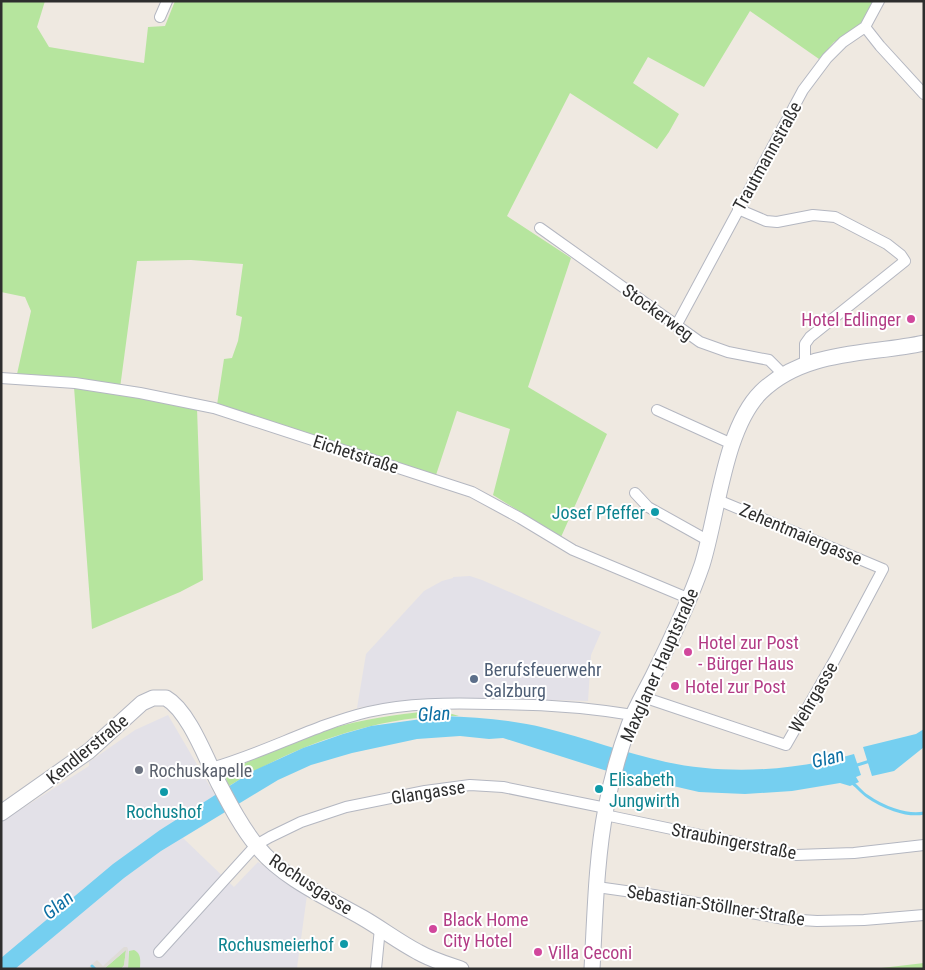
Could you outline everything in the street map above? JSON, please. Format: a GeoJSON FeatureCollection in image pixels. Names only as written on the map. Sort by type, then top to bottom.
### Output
{"type":"FeatureCollection","features":[{"type":"Feature","properties":{"kind":"street"},"geometry":{"type":"LineString","coordinates":[[160,17],[167,1]]}},
{"type":"Feature","properties":{"kind":"street","name":"Trautmannstraße"},"geometry":{"type":"LineString","coordinates":[[676,326],[803,90],[827,58],[843,42],[865,27],[879,1]]}},
{"type":"Feature","properties":{"kind":"street"},"geometry":{"type":"LineString","coordinates":[[865,27],[924,94]]}},
{"type":"Feature","properties":{"kind":"street"},"geometry":{"type":"LineString","coordinates":[[738,209],[766,221],[777,222],[813,215],[835,217],[888,244],[901,255],[905,262],[810,337],[805,344],[805,365]]}},
{"type":"Feature","properties":{"kind":"street","name":"Stockerweg"},"geometry":{"type":"LineString","coordinates":[[540,228],[700,342],[711,347],[769,360],[784,375]]}},
{"type":"Feature","properties":{"kind":"street","name":"Maxglaner Hauptstraße"},"geometry":{"type":"LineString","coordinates":[[592,969],[597,887],[605,812],[614,775],[633,715],[690,599],[709,541],[732,444],[742,418],[761,393],[784,375],[805,365],[838,355],[924,344]]}},
{"type":"Feature","properties":{"kind":"street","name":"Eichetstraße"},"geometry":{"type":"LineString","coordinates":[[1,378],[75,384],[214,408],[472,492],[573,550],[690,599]]}},
{"type":"Feature","properties":{"kind":"street"},"geometry":{"type":"LineString","coordinates":[[657,410],[732,444]]}},
{"type":"Feature","properties":{"kind":"street"},"geometry":{"type":"LineString","coordinates":[[635,493],[648,507],[709,541]]}},
{"type":"Feature","properties":{"kind":"street","name":"Zehentmaiergasse"},"geometry":{"type":"LineString","coordinates":[[718,500],[883,569]]}},
{"type":"Feature","properties":{"kind":"street","name":"Wehrgasse"},"geometry":{"type":"LineString","coordinates":[[644,696],[786,745],[883,569]]}},
{"type":"Feature","properties":{"kind":"street","name":"Kendlerstraße"},"geometry":{"type":"LineString","coordinates":[[1,813],[90,751],[142,703],[157,697],[166,698],[174,702]]}},
{"type":"Feature","properties":{"kind":"street","name":"Rochusgasse"},"geometry":{"type":"LineString","coordinates":[[174,702],[199,741],[220,787],[256,846],[272,863],[311,889],[418,952],[461,969]]}},
{"type":"Feature","properties":{"kind":"street"},"geometry":{"type":"LineString","coordinates":[[211,768],[305,732],[368,712],[389,709],[456,703],[542,704],[633,715]]}},
{"type":"Feature","properties":{"kind":"street","name":"Glangasse"},"geometry":{"type":"LineString","coordinates":[[159,952],[180,926],[256,846],[301,822],[346,807],[425,791],[470,785],[503,787],[605,812]]}},
{"type":"Feature","properties":{"kind":"street","name":"Straubingerstraße"},"geometry":{"type":"LineString","coordinates":[[605,812],[796,855],[854,853],[924,845]]}},
{"type":"Feature","properties":{"kind":"street","name":"Sebastian-Stöllner-Straße"},"geometry":{"type":"LineString","coordinates":[[597,887],[784,919],[817,921],[864,920],[924,915]]}},
{"type":"Feature","properties":{"kind":"street"},"geometry":{"type":"LineString","coordinates":[[376,969],[380,928]]}},
{"type":"Feature","properties":{"kind":"shaded area"},"geometry":{"type":"Polygon","coordinates":[[[470,576],[601,632],[591,655],[588,701],[477,698],[398,701],[357,708],[366,654],[424,591],[453,577],[470,576]]]}},
{"type":"Feature","properties":{"kind":"shaded area"},"geometry":{"type":"Polygon","coordinates":[[[168,715],[225,812],[183,838],[234,887],[258,862],[307,895],[298,969],[1,969],[1,822],[89,766],[89,762],[135,730],[168,715]]]}},
{"type":"Feature","properties":{"kind":"shaded area"},"geometry":{"type":"Polygon","coordinates":[[[124,947],[128,949],[128,969],[121,969],[124,965],[126,950],[105,968],[114,969],[87,969],[97,960],[103,966],[124,947]]]}},
{"type":"Feature","properties":{"kind":"green space"},"geometry":{"type":"Polygon","coordinates":[[[1,1],[45,1],[37,27],[49,47],[144,63],[148,27],[165,26],[175,1],[875,1],[863,21],[853,32],[834,42],[819,59],[750,11],[704,87],[648,57],[633,83],[679,114],[657,149],[570,93],[507,216],[571,258],[528,387],[607,434],[561,537],[493,495],[510,429],[457,411],[436,475],[217,405],[224,359],[232,358],[238,341],[242,317],[236,315],[243,264],[191,260],[137,261],[120,388],[17,374],[31,311],[25,297],[1,292],[1,1]]]}},
{"type":"Feature","properties":{"kind":"green space"},"geometry":{"type":"Polygon","coordinates":[[[74,387],[197,408],[203,580],[180,592],[92,629],[74,387]]]}},
{"type":"Feature","properties":{"kind":"green space"},"geometry":{"type":"Polygon","coordinates":[[[429,711],[442,711],[459,716],[399,720],[369,726],[310,745],[282,757],[229,786],[226,779],[227,773],[251,760],[317,733],[366,720],[429,711]]]}},
{"type":"Feature","properties":{"kind":"green space"},"geometry":{"type":"Polygon","coordinates":[[[126,950],[124,966],[121,969],[104,969],[126,950]]]}},
{"type":"Feature","properties":{"kind":"green space"},"geometry":{"type":"Polygon","coordinates":[[[134,950],[139,956],[140,969],[128,969],[129,951],[134,950]]]}},
{"type":"Feature","properties":{"kind":"green space"},"geometry":{"type":"Polygon","coordinates":[[[924,963],[924,969],[873,969],[924,963]]]}},
{"type":"Feature","properties":{"kind":"water"},"geometry":{"type":"Polygon","coordinates":[[[443,716],[494,719],[533,725],[666,762],[712,769],[736,770],[784,767],[831,760],[854,754],[861,775],[856,777],[859,782],[850,786],[840,783],[792,791],[745,794],[699,792],[604,770],[503,738],[489,739],[460,736],[417,739],[352,753],[311,765],[278,780],[161,851],[124,878],[15,969],[1,969],[1,958],[113,864],[160,830],[253,771],[303,748],[343,734],[371,726],[443,716]]]}},
{"type":"Feature","properties":{"kind":"water"},"geometry":{"type":"Polygon","coordinates":[[[924,729],[924,747],[894,771],[872,776],[863,747],[916,734],[924,729]]]}},
{"type":"Feature","properties":{"kind":"waterway","name":"Glan"},"geometry":{"type":"LineString","coordinates":[[854,766],[870,761]]}},
{"type":"Feature","properties":{"kind":"waterway"},"geometry":{"type":"LineString","coordinates":[[851,782],[867,796],[886,807],[902,812],[924,813]]}},
{"type":"Feature","properties":{"kind":"waterway"},"geometry":{"type":"LineString","coordinates":[[92,966],[95,969]]}},
{"type":"Feature","properties":{"kind":"place","name":"Hotel Edlinger"},"geometry":{"type":"Point","coordinates":[911,319]}},
{"type":"Feature","properties":{"kind":"place","name":"Josef Pfeffer"},"geometry":{"type":"Point","coordinates":[655,512]}},
{"type":"Feature","properties":{"kind":"place","name":"Hotel zur Post - Bürger Haus"},"geometry":{"type":"Point","coordinates":[688,652]}},
{"type":"Feature","properties":{"kind":"place","name":"Berufsfeuerwehr Salzburg"},"geometry":{"type":"Point","coordinates":[474,679]}},
{"type":"Feature","properties":{"kind":"place","name":"Hotel zur Post"},"geometry":{"type":"Point","coordinates":[675,686]}},
{"type":"Feature","properties":{"kind":"place","name":"Rochuskapelle"},"geometry":{"type":"Point","coordinates":[139,770]}},
{"type":"Feature","properties":{"kind":"place","name":"Elisabeth Jungwirth"},"geometry":{"type":"Point","coordinates":[599,789]}},
{"type":"Feature","properties":{"kind":"place","name":"Rochushof"},"geometry":{"type":"Point","coordinates":[164,792]}},
{"type":"Feature","properties":{"kind":"place","name":"Black Home City Hotel"},"geometry":{"type":"Point","coordinates":[433,929]}},
{"type":"Feature","properties":{"kind":"place","name":"Rochusmeierhof"},"geometry":{"type":"Point","coordinates":[344,944]}},
{"type":"Feature","properties":{"kind":"place","name":"Villa Ceconi"},"geometry":{"type":"Point","coordinates":[538,952]}}]}
